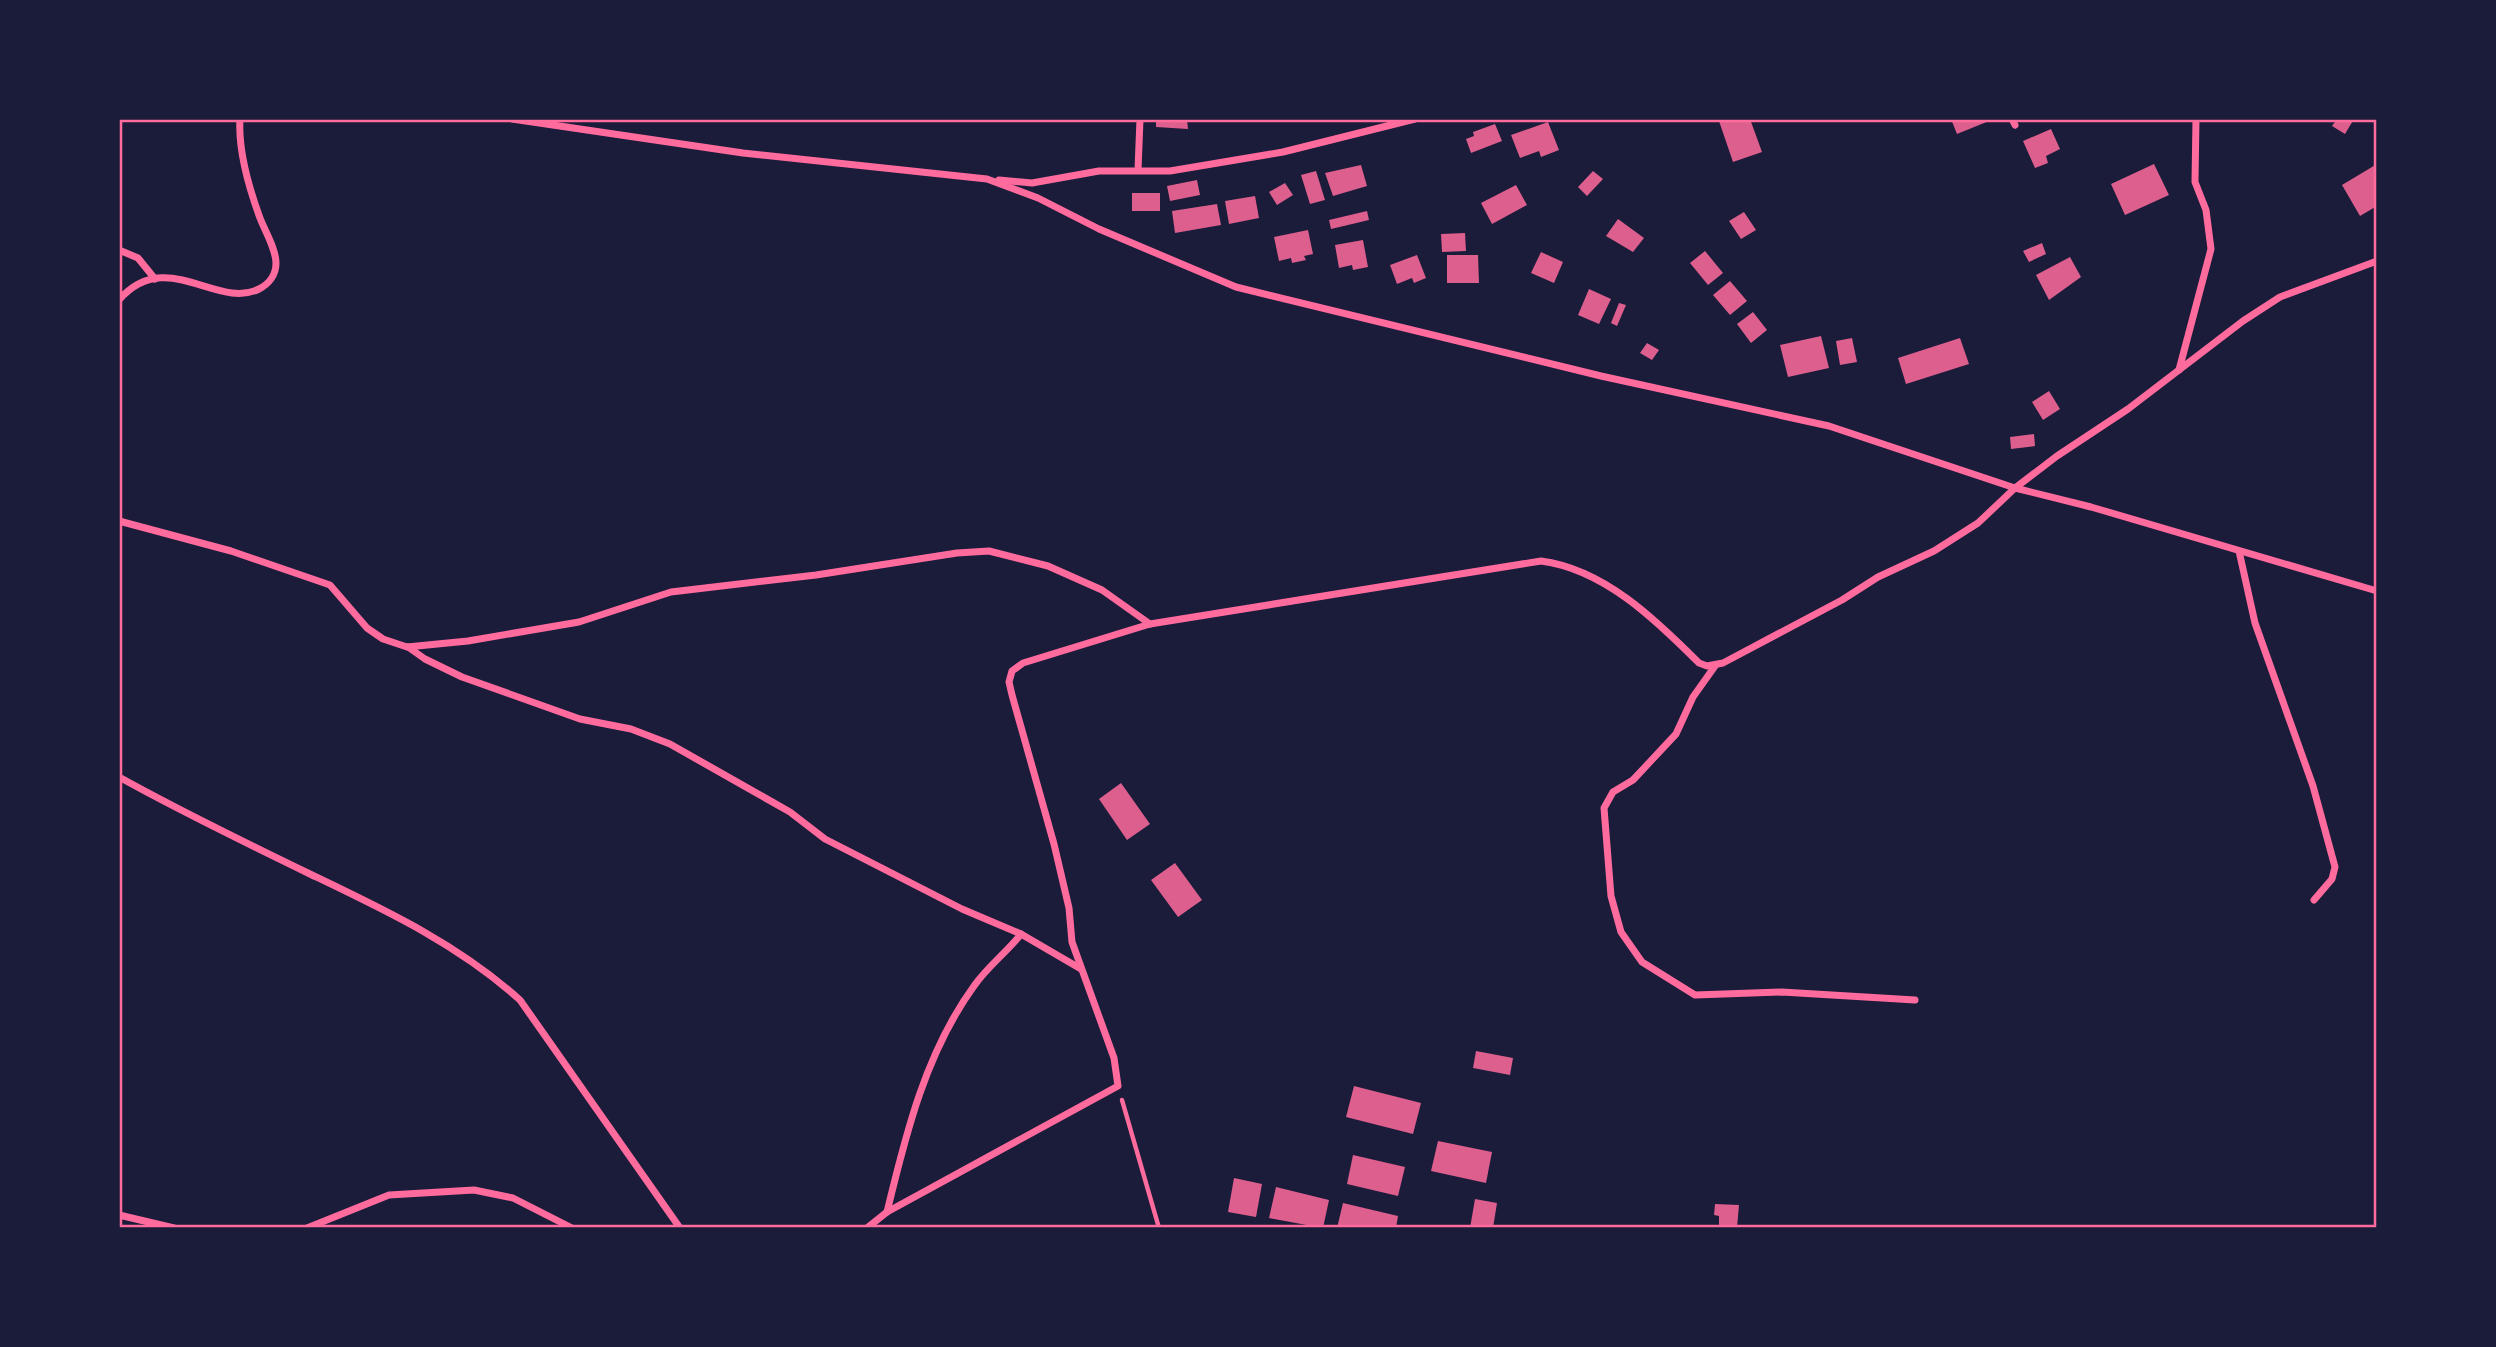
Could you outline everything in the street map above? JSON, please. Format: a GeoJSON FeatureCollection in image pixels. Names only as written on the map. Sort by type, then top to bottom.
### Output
{"type":"FeatureCollection","features":[{"type":"Feature","properties":{"kind":"street"},"geometry":{"type":"LineString","coordinates":[[119,300],[136,284],[155,279],[175,278],[221,290],[253,292],[268,283],[276,263],[248,179],[240,119]]}},
{"type":"Feature","properties":{"kind":"street"},"geometry":{"type":"LineString","coordinates":[[512,119],[743,153],[1032,183],[1099,172],[1170,170],[1283,152],[1415,119]]}},
{"type":"Feature","properties":{"kind":"street"},"geometry":{"type":"LineString","coordinates":[[1138,170],[1140,119]]}},
{"type":"Feature","properties":{"kind":"street"},"geometry":{"type":"LineString","coordinates":[[2178,372],[2211,249],[2206,210],[2195,182],[2196,119]]}},
{"type":"Feature","properties":{"kind":"street"},"geometry":{"type":"LineString","coordinates":[[987,179],[1038,198],[1099,229],[1236,286],[1601,376],[1829,426],[2015,488],[2377,591]]}},
{"type":"Feature","properties":{"kind":"street"},"geometry":{"type":"LineString","coordinates":[[119,250],[138,258],[155,279]]}},
{"type":"Feature","properties":{"kind":"street"},"geometry":{"type":"LineString","coordinates":[[1915,1000],[1782,992],[1695,995],[1642,962],[1621,932],[1611,896],[1604,808],[1613,792],[1633,780],[1676,734],[1693,697],[1715,666],[1823,611],[1878,577],[1934,551],[1978,523],[2015,488],[2178,372],[2243,321],[2280,297],[2377,261]]}},
{"type":"Feature","properties":{"kind":"street"},"geometry":{"type":"LineString","coordinates":[[119,521],[231,551],[330,585],[367,628],[383,639],[407,647],[462,677],[580,719],[631,729],[670,744],[769,800],[837,845],[962,909],[1021,934],[1081,969]]}},
{"type":"Feature","properties":{"kind":"street"},"geometry":{"type":"LineString","coordinates":[[407,647],[468,641],[579,622],[671,592],[816,575],[957,553],[989,551],[1048,566],[1102,590],[1150,624]]}},
{"type":"Feature","properties":{"kind":"street"},"geometry":{"type":"LineString","coordinates":[[2239,551],[2244,586],[2255,623],[2314,786],[2335,867],[2332,879],[2314,900]]}},
{"type":"Feature","properties":{"kind":"street"},"geometry":{"type":"LineString","coordinates":[[867,1228],[887,1212],[1118,1086],[1114,1058],[1072,942],[1069,908],[1054,844],[1009,682],[1012,671],[1023,663],[1150,624],[1541,562],[1564,565],[1628,597],[1699,663],[1715,666]]}},
{"type":"Feature","properties":{"kind":"street"},"geometry":{"type":"LineString","coordinates":[[119,777],[189,815],[391,913],[446,943],[492,975],[520,1000],[681,1228]]}},
{"type":"Feature","properties":{"kind":"street"},"geometry":{"type":"LineString","coordinates":[[887,1212],[915,1110],[942,1035],[974,985],[1021,934]]}},
{"type":"Feature","properties":{"kind":"street"},"geometry":{"type":"LineString","coordinates":[[307,1228],[389,1195],[474,1190],[513,1198],[572,1228]]}},
{"type":"Feature","properties":{"kind":"street"},"geometry":{"type":"LineString","coordinates":[[121,1218],[174,1228]]}},
{"type":"Feature","properties":{"kind":"path"},"geometry":{"type":"LineString","coordinates":[[1118,1086],[1158,1228]]}},
{"type":"Feature","properties":{"kind":"building"},"geometry":{"type":"Polygon","coordinates":[[[1156,119],[1187,119],[1188,129],[1156,127],[1156,119]]]}},
{"type":"Feature","properties":{"kind":"building"},"geometry":{"type":"Polygon","coordinates":[[[1750,119],[1762,152],[1733,162],[1719,121],[1750,119]]]}},
{"type":"Feature","properties":{"kind":"building"},"geometry":{"type":"Polygon","coordinates":[[[1951,119],[1994,119],[1957,134],[1951,119]]]}},
{"type":"Feature","properties":{"kind":"building"},"geometry":{"type":"Polygon","coordinates":[[[2337,119],[2354,119],[2345,134],[2332,126],[2337,119]]]}},
{"type":"Feature","properties":{"kind":"building"},"geometry":{"type":"Polygon","coordinates":[[[1548,122],[1559,150],[1541,157],[1539,151],[1520,158],[1511,135],[1548,122]]]}},
{"type":"Feature","properties":{"kind":"building"},"geometry":{"type":"Polygon","coordinates":[[[1495,124],[1502,141],[1471,153],[1466,139],[1474,136],[1473,132],[1495,124]]]}},
{"type":"Feature","properties":{"kind":"building"},"geometry":{"type":"Polygon","coordinates":[[[2051,129],[2060,149],[2046,156],[2048,163],[2035,168],[2023,141],[2051,129]]]}},
{"type":"Feature","properties":{"kind":"building"},"geometry":{"type":"Polygon","coordinates":[[[2154,164],[2169,195],[2125,215],[2111,184],[2154,164]]]}},
{"type":"Feature","properties":{"kind":"building"},"geometry":{"type":"Polygon","coordinates":[[[2377,164],[2377,206],[2360,216],[2342,185],[2377,164]]]}},
{"type":"Feature","properties":{"kind":"building"},"geometry":{"type":"Polygon","coordinates":[[[1361,165],[1367,186],[1333,196],[1325,173],[1361,165]]]}},
{"type":"Feature","properties":{"kind":"building"},"geometry":{"type":"Polygon","coordinates":[[[1316,171],[1325,200],[1310,204],[1301,175],[1316,171]]]}},
{"type":"Feature","properties":{"kind":"building"},"geometry":{"type":"Polygon","coordinates":[[[1593,171],[1603,179],[1587,196],[1578,187],[1593,171]]]}},
{"type":"Feature","properties":{"kind":"building"},"geometry":{"type":"Polygon","coordinates":[[[1197,180],[1200,195],[1170,201],[1167,186],[1197,180]]]}},
{"type":"Feature","properties":{"kind":"building"},"geometry":{"type":"Polygon","coordinates":[[[1285,183],[1293,195],[1277,205],[1269,192],[1285,183]]]}},
{"type":"Feature","properties":{"kind":"building"},"geometry":{"type":"Polygon","coordinates":[[[1516,185],[1527,205],[1492,224],[1481,203],[1516,185]]]}},
{"type":"Feature","properties":{"kind":"building"},"geometry":{"type":"Polygon","coordinates":[[[1132,193],[1160,193],[1160,211],[1132,211],[1132,193]]]}},
{"type":"Feature","properties":{"kind":"building"},"geometry":{"type":"Polygon","coordinates":[[[1255,196],[1259,218],[1229,224],[1225,201],[1255,196]]]}},
{"type":"Feature","properties":{"kind":"building"},"geometry":{"type":"Polygon","coordinates":[[[1217,204],[1221,225],[1175,233],[1172,211],[1217,204]]]}},
{"type":"Feature","properties":{"kind":"building"},"geometry":{"type":"Polygon","coordinates":[[[1367,211],[1369,220],[1331,229],[1329,220],[1367,211]]]}},
{"type":"Feature","properties":{"kind":"building"},"geometry":{"type":"Polygon","coordinates":[[[1744,212],[1756,230],[1741,239],[1729,221],[1744,212]]]}},
{"type":"Feature","properties":{"kind":"building"},"geometry":{"type":"Polygon","coordinates":[[[1618,219],[1644,238],[1633,252],[1606,236],[1618,219]]]}},
{"type":"Feature","properties":{"kind":"building"},"geometry":{"type":"Polygon","coordinates":[[[1308,230],[1313,254],[1304,256],[1306,260],[1292,263],[1291,258],[1279,261],[1274,237],[1308,230]]]}},
{"type":"Feature","properties":{"kind":"building"},"geometry":{"type":"Polygon","coordinates":[[[1465,233],[1466,251],[1442,252],[1441,234],[1465,233]]]}},
{"type":"Feature","properties":{"kind":"building"},"geometry":{"type":"Polygon","coordinates":[[[1363,240],[1368,267],[1353,270],[1352,265],[1339,268],[1335,245],[1363,240]]]}},
{"type":"Feature","properties":{"kind":"building"},"geometry":{"type":"Polygon","coordinates":[[[2042,243],[2046,254],[2029,262],[2023,251],[2042,243]]]}},
{"type":"Feature","properties":{"kind":"building"},"geometry":{"type":"Polygon","coordinates":[[[1705,251],[1723,273],[1708,285],[1690,263],[1705,251]]]}},
{"type":"Feature","properties":{"kind":"building"},"geometry":{"type":"Polygon","coordinates":[[[1541,252],[1563,262],[1554,283],[1531,273],[1541,252]]]}},
{"type":"Feature","properties":{"kind":"building"},"geometry":{"type":"Polygon","coordinates":[[[1417,255],[1426,278],[1414,283],[1412,278],[1397,284],[1390,265],[1417,255]]]}},
{"type":"Feature","properties":{"kind":"building"},"geometry":{"type":"Polygon","coordinates":[[[1447,255],[1478,255],[1479,283],[1447,283],[1447,255]]]}},
{"type":"Feature","properties":{"kind":"building"},"geometry":{"type":"Polygon","coordinates":[[[2070,257],[2081,277],[2049,300],[2036,275],[2070,257]]]}},
{"type":"Feature","properties":{"kind":"building"},"geometry":{"type":"Polygon","coordinates":[[[1730,281],[1747,301],[1730,315],[1713,295],[1730,281]]]}},
{"type":"Feature","properties":{"kind":"building"},"geometry":{"type":"Polygon","coordinates":[[[1589,289],[1611,299],[1599,324],[1578,315],[1589,289]]]}},
{"type":"Feature","properties":{"kind":"building"},"geometry":{"type":"Polygon","coordinates":[[[1619,303],[1626,305],[1617,326],[1611,323],[1619,303]]]}},
{"type":"Feature","properties":{"kind":"building"},"geometry":{"type":"Polygon","coordinates":[[[1753,312],[1767,330],[1751,343],[1737,324],[1753,312]]]}},
{"type":"Feature","properties":{"kind":"building"},"geometry":{"type":"Polygon","coordinates":[[[1821,336],[1829,368],[1788,377],[1780,345],[1821,336]]]}},
{"type":"Feature","properties":{"kind":"building"},"geometry":{"type":"Polygon","coordinates":[[[1852,338],[1857,362],[1840,365],[1836,341],[1852,338]]]}},
{"type":"Feature","properties":{"kind":"building"},"geometry":{"type":"Polygon","coordinates":[[[1960,338],[1969,364],[1906,384],[1898,358],[1960,338]]]}},
{"type":"Feature","properties":{"kind":"building"},"geometry":{"type":"Polygon","coordinates":[[[1647,343],[1659,350],[1652,360],[1640,353],[1647,343]]]}},
{"type":"Feature","properties":{"kind":"building"},"geometry":{"type":"Polygon","coordinates":[[[2049,391],[2060,409],[2043,420],[2032,402],[2049,391]]]}},
{"type":"Feature","properties":{"kind":"building"},"geometry":{"type":"Polygon","coordinates":[[[2034,434],[2035,446],[2011,449],[2010,437],[2034,434]]]}},
{"type":"Feature","properties":{"kind":"building"},"geometry":{"type":"Polygon","coordinates":[[[1121,783],[1150,824],[1127,840],[1099,799],[1121,783]]]}},
{"type":"Feature","properties":{"kind":"building"},"geometry":{"type":"Polygon","coordinates":[[[1175,863],[1202,900],[1178,917],[1151,880],[1175,863]]]}},
{"type":"Feature","properties":{"kind":"building"},"geometry":{"type":"Polygon","coordinates":[[[1476,1051],[1513,1058],[1510,1075],[1473,1068],[1476,1051]]]}},
{"type":"Feature","properties":{"kind":"building"},"geometry":{"type":"Polygon","coordinates":[[[1354,1086],[1421,1103],[1413,1134],[1346,1117],[1354,1086]]]}},
{"type":"Feature","properties":{"kind":"building"},"geometry":{"type":"Polygon","coordinates":[[[1438,1141],[1492,1152],[1486,1183],[1431,1171],[1438,1141]]]}},
{"type":"Feature","properties":{"kind":"building"},"geometry":{"type":"Polygon","coordinates":[[[1353,1155],[1405,1167],[1398,1196],[1347,1184],[1353,1155]]]}},
{"type":"Feature","properties":{"kind":"building"},"geometry":{"type":"Polygon","coordinates":[[[1234,1178],[1262,1184],[1256,1217],[1228,1212],[1234,1178]]]}},
{"type":"Feature","properties":{"kind":"building"},"geometry":{"type":"Polygon","coordinates":[[[1276,1187],[1329,1200],[1323,1228],[1269,1218],[1276,1187]]]}},
{"type":"Feature","properties":{"kind":"building"},"geometry":{"type":"Polygon","coordinates":[[[1475,1199],[1497,1203],[1493,1228],[1470,1228],[1475,1199]]]}},
{"type":"Feature","properties":{"kind":"building"},"geometry":{"type":"Polygon","coordinates":[[[1343,1203],[1398,1216],[1396,1228],[1337,1228],[1343,1203]]]}},
{"type":"Feature","properties":{"kind":"building"},"geometry":{"type":"Polygon","coordinates":[[[1715,1204],[1739,1205],[1737,1228],[1719,1228],[1719,1216],[1714,1215],[1715,1204]]]}}]}
